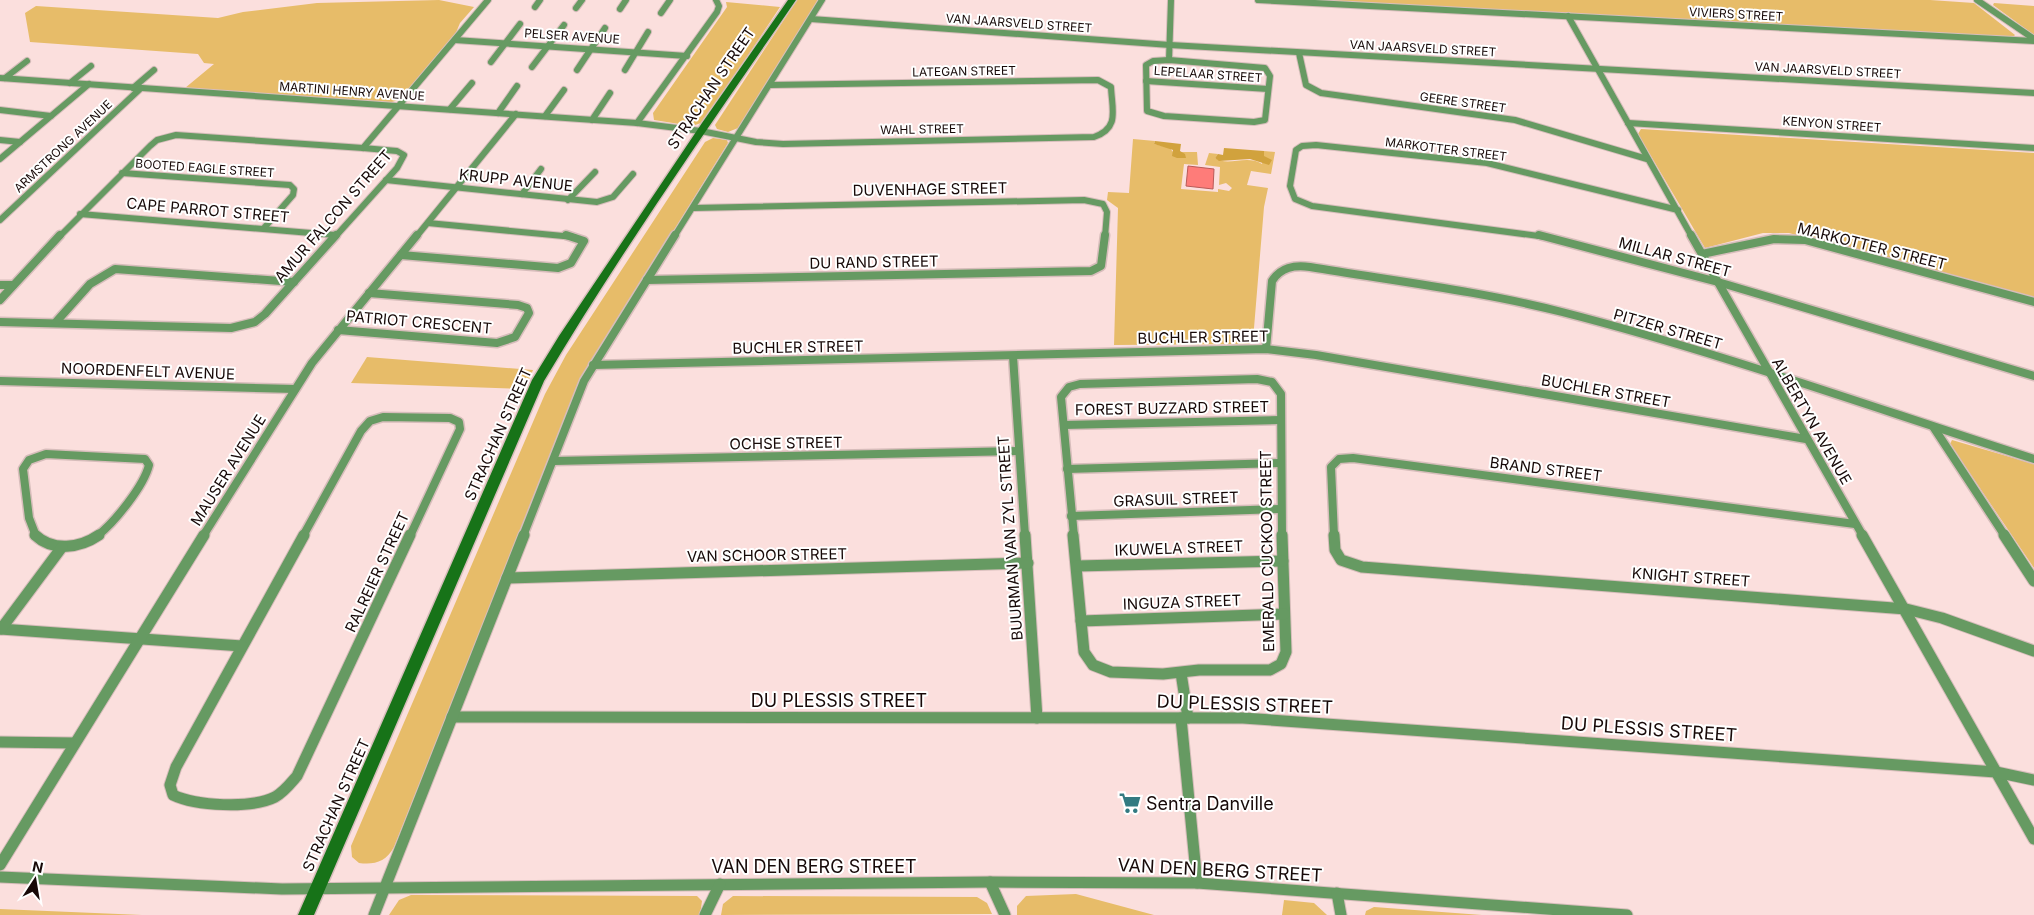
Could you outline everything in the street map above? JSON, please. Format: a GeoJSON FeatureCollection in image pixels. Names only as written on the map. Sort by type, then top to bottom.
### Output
{"type":"FeatureCollection","features":[{"type":"Feature","properties":{"kind":"street"},"geometry":{"type":"LineString","coordinates":[[363,148],[488,0]]}},
{"type":"Feature","properties":{"kind":"street"},"geometry":{"type":"LineString","coordinates":[[535,7],[540,0]]}},
{"type":"Feature","properties":{"kind":"street"},"geometry":{"type":"LineString","coordinates":[[576,8],[582,0]]}},
{"type":"Feature","properties":{"kind":"street"},"geometry":{"type":"LineString","coordinates":[[620,9],[626,0]]}},
{"type":"Feature","properties":{"kind":"street"},"geometry":{"type":"LineString","coordinates":[[661,13],[670,0]]}},
{"type":"Feature","properties":{"kind":"street"},"geometry":{"type":"LineString","coordinates":[[637,123],[719,9],[719,4],[716,0]]}},
{"type":"Feature","properties":{"kind":"street"},"geometry":{"type":"LineString","coordinates":[[374,915],[554,462],[576,400],[593,365],[694,208],[735,137],[770,85],[822,0]]}},
{"type":"Feature","properties":{"kind":"street"},"geometry":{"type":"LineString","coordinates":[[1169,60],[1171,0]]}},
{"type":"Feature","properties":{"kind":"street","name":"VIVIERS STREET"},"geometry":{"type":"LineString","coordinates":[[1258,0],[2034,40]]}},
{"type":"Feature","properties":{"kind":"street"},"geometry":{"type":"LineString","coordinates":[[1977,0],[2010,22]]}},
{"type":"Feature","properties":{"kind":"street"},"geometry":{"type":"LineString","coordinates":[[1982,0],[2034,40]]}},
{"type":"Feature","properties":{"kind":"street","name":"STRACHAN STREET"},"geometry":{"type":"LineString","coordinates":[[306,915],[538,380],[563,339],[789,1]]}},
{"type":"Feature","properties":{"kind":"street","name":"ALBERTYN AVENUE"},"geometry":{"type":"LineString","coordinates":[[1568,16],[1806,439],[1906,609],[2034,839]]}},
{"type":"Feature","properties":{"kind":"street","name":"VAN JAARSVELD STREET"},"geometry":{"type":"LineString","coordinates":[[811,19],[1298,53],[1596,68],[2034,94]]}},
{"type":"Feature","properties":{"kind":"street"},"geometry":{"type":"LineString","coordinates":[[490,62],[520,24]]}},
{"type":"Feature","properties":{"kind":"street"},"geometry":{"type":"LineString","coordinates":[[532,67],[564,25]]}},
{"type":"Feature","properties":{"kind":"street"},"geometry":{"type":"LineString","coordinates":[[577,70],[605,28]]}},
{"type":"Feature","properties":{"kind":"street"},"geometry":{"type":"LineString","coordinates":[[624,70],[648,32]]}},
{"type":"Feature","properties":{"kind":"street","name":"PELSER AVENUE"},"geometry":{"type":"LineString","coordinates":[[455,40],[687,56]]}},
{"type":"Feature","properties":{"kind":"street","name":"GEERE STREET"},"geometry":{"type":"LineString","coordinates":[[1298,53],[1306,85],[1321,93],[1515,120],[1647,159]]}},
{"type":"Feature","properties":{"kind":"street"},"geometry":{"type":"LineString","coordinates":[[1169,60],[1262,67],[1269,72],[1266,117],[1263,121],[1254,122],[1152,113],[1146,107],[1146,81],[1148,62],[1169,60]]}},
{"type":"Feature","properties":{"kind":"street"},"geometry":{"type":"LineString","coordinates":[[2,78],[27,61]]}},
{"type":"Feature","properties":{"kind":"street"},"geometry":{"type":"LineString","coordinates":[[70,83],[91,66]]}},
{"type":"Feature","properties":{"kind":"street"},"geometry":{"type":"LineString","coordinates":[[133,88],[154,70]]}},
{"type":"Feature","properties":{"kind":"street","name":"MARTINI HENRY AVENUE"},"geometry":{"type":"LineString","coordinates":[[2,78],[545,116],[637,123],[702,131]]}},
{"type":"Feature","properties":{"kind":"street","name":"LATEGAN STREET"},"geometry":{"type":"LineString","coordinates":[[770,85],[1098,80],[1108,83],[1111,87],[1112,124],[1109,131]]}},
{"type":"Feature","properties":{"kind":"street","name":"LEPELAAR STREET"},"geometry":{"type":"LineString","coordinates":[[1146,81],[1268,89]]}},
{"type":"Feature","properties":{"kind":"street"},"geometry":{"type":"LineString","coordinates":[[450,110],[472,83]]}},
{"type":"Feature","properties":{"kind":"street"},"geometry":{"type":"LineString","coordinates":[[0,159],[89,84]]}},
{"type":"Feature","properties":{"kind":"street"},"geometry":{"type":"LineString","coordinates":[[498,113],[517,86]]}},
{"type":"Feature","properties":{"kind":"street","name":"ARMSTRONG AVENUE"},"geometry":{"type":"LineString","coordinates":[[0,220],[141,88]]}},
{"type":"Feature","properties":{"kind":"street"},"geometry":{"type":"LineString","coordinates":[[545,116],[564,90]]}},
{"type":"Feature","properties":{"kind":"street"},"geometry":{"type":"LineString","coordinates":[[592,120],[610,93]]}},
{"type":"Feature","properties":{"kind":"street"},"geometry":{"type":"LineString","coordinates":[[0,110],[51,116]]}},
{"type":"Feature","properties":{"kind":"street","name":"MAUSER AVENUE"},"geometry":{"type":"LineString","coordinates":[[0,865],[295,389],[338,330],[402,255],[516,114]]}},
{"type":"Feature","properties":{"kind":"street","name":"KENYON STREET"},"geometry":{"type":"LineString","coordinates":[[1628,123],[2034,148]]}},
{"type":"Feature","properties":{"kind":"street","name":"WAHL STREET"},"geometry":{"type":"LineString","coordinates":[[702,131],[762,143],[792,144],[1094,137],[1109,131]]}},
{"type":"Feature","properties":{"kind":"street","name":"AMUR FALCON STREET"},"geometry":{"type":"LineString","coordinates":[[0,300],[80,214],[157,140],[176,135],[363,148],[397,151],[404,155],[402,161],[386,180],[265,314],[244,326],[231,328],[0,322]]}},
{"type":"Feature","properties":{"kind":"street"},"geometry":{"type":"LineString","coordinates":[[0,140],[20,142]]}},
{"type":"Feature","properties":{"kind":"street","name":"MARKOTTER STREET"},"geometry":{"type":"LineString","coordinates":[[1300,203],[1292,195],[1290,186],[1294,154],[1298,147],[1316,145],[1487,163],[1678,210]]}},
{"type":"Feature","properties":{"kind":"street"},"geometry":{"type":"LineString","coordinates":[[522,194],[541,169]]}},
{"type":"Feature","properties":{"kind":"street"},"geometry":{"type":"LineString","coordinates":[[568,200],[595,172]]}},
{"type":"Feature","properties":{"kind":"street","name":"BOOTED EAGLE STREET"},"geometry":{"type":"LineString","coordinates":[[122,173],[290,185],[294,189],[293,195],[264,228]]}},
{"type":"Feature","properties":{"kind":"street","name":"KRUPP AVENUE"},"geometry":{"type":"LineString","coordinates":[[386,180],[597,202],[609,199],[620,190],[633,174]]}},
{"type":"Feature","properties":{"kind":"street","name":"DUVENHAGE STREET"},"geometry":{"type":"LineString","coordinates":[[694,208],[1092,200],[1103,204],[1107,212],[1101,266]]}},
{"type":"Feature","properties":{"kind":"street","name":"MILLAR STREET"},"geometry":{"type":"LineString","coordinates":[[1300,203],[1531,233],[1718,282],[2034,376]]}},
{"type":"Feature","properties":{"kind":"street","name":"CAPE PARROT STREET"},"geometry":{"type":"LineString","coordinates":[[80,214],[335,235]]}},
{"type":"Feature","properties":{"kind":"street"},"geometry":{"type":"LineString","coordinates":[[402,255],[558,268],[572,263],[584,241],[572,236],[428,223]]}},
{"type":"Feature","properties":{"kind":"street","name":"MARKOTTER STREET"},"geometry":{"type":"LineString","coordinates":[[1702,254],[1774,239],[1806,240],[2034,302]]}},
{"type":"Feature","properties":{"kind":"street","name":"DU RAND STREET"},"geometry":{"type":"LineString","coordinates":[[647,280],[1085,271],[1101,266]]}},
{"type":"Feature","properties":{"kind":"street","name":"PITZER STREET"},"geometry":{"type":"LineString","coordinates":[[1266,349],[1272,281],[1275,275],[1284,268],[1310,267],[1529,305],[1769,373],[2034,459]]}},
{"type":"Feature","properties":{"kind":"street"},"geometry":{"type":"LineString","coordinates":[[56,322],[101,274],[115,269],[294,282]]}},
{"type":"Feature","properties":{"kind":"street"},"geometry":{"type":"LineString","coordinates":[[0,284],[13,285]]}},
{"type":"Feature","properties":{"kind":"street","name":"PATRIOT CRESCENT"},"geometry":{"type":"LineString","coordinates":[[338,330],[497,343],[515,337],[529,317],[527,308],[518,306],[369,293]]}},
{"type":"Feature","properties":{"kind":"street","name":"BUCHLER STREET"},"geometry":{"type":"LineString","coordinates":[[593,365],[1266,349],[1325,356],[1806,439]]}},
{"type":"Feature","properties":{"kind":"street","name":"BUURMAN VAN ZYL STREET"},"geometry":{"type":"LineString","coordinates":[[1013,356],[1038,718]]}},
{"type":"Feature","properties":{"kind":"street","name":"EMERALD CUCKOO STREET"},"geometry":{"type":"LineString","coordinates":[[1257,379],[1271,381],[1279,389],[1282,560],[1286,652],[1278,667],[1270,670],[1199,670],[1181,673],[1111,672],[1092,665],[1084,652],[1064,425],[1062,397],[1066,388],[1075,384],[1257,379]]}},
{"type":"Feature","properties":{"kind":"street","name":"NOORDENFELT AVENUE"},"geometry":{"type":"LineString","coordinates":[[0,381],[295,389]]}},
{"type":"Feature","properties":{"kind":"street","name":"RALREIER STREET"},"geometry":{"type":"LineString","coordinates":[[383,417],[443,418],[459,422],[459,433],[290,786],[271,800],[259,803],[185,801],[170,791],[172,777],[242,646],[365,426],[370,421],[383,417]]}},
{"type":"Feature","properties":{"kind":"street","name":"FOREST BUZZARD STREET"},"geometry":{"type":"LineString","coordinates":[[1064,425],[1280,420]]}},
{"type":"Feature","properties":{"kind":"street"},"geometry":{"type":"LineString","coordinates":[[1934,428],[2034,581]]}},
{"type":"Feature","properties":{"kind":"street","name":"OCHSE STREET"},"geometry":{"type":"LineString","coordinates":[[554,462],[1019,451]]}},
{"type":"Feature","properties":{"kind":"street"},"geometry":{"type":"LineString","coordinates":[[1,629],[62,547],[86,543],[103,533],[114,521],[145,476],[149,466],[148,462],[138,458],[61,454],[38,455],[28,461],[23,469],[32,530],[39,538],[51,545],[62,547]]}},
{"type":"Feature","properties":{"kind":"street","name":"BRAND STREET"},"geometry":{"type":"LineString","coordinates":[[1341,560],[1335,550],[1333,539],[1331,467],[1333,463],[1345,458],[1855,524]]}},
{"type":"Feature","properties":{"kind":"street"},"geometry":{"type":"LineString","coordinates":[[1067,469],[1280,463]]}},
{"type":"Feature","properties":{"kind":"street","name":"GRASUIL STREET"},"geometry":{"type":"LineString","coordinates":[[1071,516],[1281,509]]}},
{"type":"Feature","properties":{"kind":"street","name":"IKUWELA STREET"},"geometry":{"type":"LineString","coordinates":[[1077,566],[1282,560]]}},
{"type":"Feature","properties":{"kind":"street","name":"KNIGHT STREET"},"geometry":{"type":"LineString","coordinates":[[1341,560],[1362,567],[1906,609],[1942,618],[2034,651]]}},
{"type":"Feature","properties":{"kind":"street","name":"VAN SCHOOR STREET"},"geometry":{"type":"LineString","coordinates":[[507,578],[1028,563]]}},
{"type":"Feature","properties":{"kind":"street","name":"INGUZA STREET"},"geometry":{"type":"LineString","coordinates":[[1081,621],[1284,614]]}},
{"type":"Feature","properties":{"kind":"street"},"geometry":{"type":"LineString","coordinates":[[1,629],[242,646]]}},
{"type":"Feature","properties":{"kind":"street"},"geometry":{"type":"LineString","coordinates":[[1181,673],[1196,883]]}},
{"type":"Feature","properties":{"kind":"street","name":"DU PLESSIS STREET"},"geometry":{"type":"LineString","coordinates":[[452,717],[1244,718],[1996,772],[2034,780]]}},
{"type":"Feature","properties":{"kind":"street"},"geometry":{"type":"LineString","coordinates":[[0,742],[74,743]]}},
{"type":"Feature","properties":{"kind":"street","name":"VAN DEN BERG STREET"},"geometry":{"type":"LineString","coordinates":[[0,878],[282,889],[318,887],[990,882],[1196,883],[1628,915]]}},
{"type":"Feature","properties":{"kind":"street"},"geometry":{"type":"LineString","coordinates":[[990,882],[1005,915]]}},
{"type":"Feature","properties":{"kind":"street"},"geometry":{"type":"LineString","coordinates":[[705,915],[720,884]]}},
{"type":"Feature","properties":{"kind":"street"},"geometry":{"type":"LineString","coordinates":[[1337,893],[1341,915]]}},
{"type":"Feature","properties":{"kind":"shaded area"},"geometry":{"type":"Polygon","coordinates":[[[439,0],[474,7],[460,23],[455,35],[401,99],[389,103],[185,88],[214,64],[204,63],[198,54],[30,42],[25,13],[36,6],[218,18],[243,12],[317,3],[439,0]]]}},
{"type":"Feature","properties":{"kind":"shaded area"},"geometry":{"type":"Polygon","coordinates":[[[797,0],[818,0],[738,128],[728,132],[717,129],[715,125],[797,0]]]}},
{"type":"Feature","properties":{"kind":"shaded area"},"geometry":{"type":"Polygon","coordinates":[[[1303,0],[1930,0],[1974,3],[2015,35],[2013,37],[1303,0]]]}},
{"type":"Feature","properties":{"kind":"shaded area"},"geometry":{"type":"Polygon","coordinates":[[[726,2],[780,7],[704,122],[692,126],[654,120],[653,113],[727,7],[726,2]]]}},
{"type":"Feature","properties":{"kind":"shaded area"},"geometry":{"type":"Polygon","coordinates":[[[1994,3],[2034,6],[2034,35],[1993,5],[1994,3]]]}},
{"type":"Feature","properties":{"kind":"shaded area"},"geometry":{"type":"Polygon","coordinates":[[[1641,129],[2034,153],[2034,299],[1789,233],[1763,233],[1705,248],[1638,134],[1641,129]]]}},
{"type":"Feature","properties":{"kind":"shaded area"},"geometry":{"type":"Polygon","coordinates":[[[713,138],[727,140],[728,143],[581,380],[394,847],[387,856],[375,863],[359,863],[352,857],[351,846],[545,394],[566,355],[705,142],[713,138]]]}},
{"type":"Feature","properties":{"kind":"shaded area"},"geometry":{"type":"Polygon","coordinates":[[[1133,139],[1155,141],[1154,144],[1170,148],[1173,152],[1197,152],[1198,165],[1184,164],[1181,189],[1218,192],[1218,189],[1229,191],[1232,188],[1226,183],[1219,185],[1220,167],[1205,165],[1209,153],[1218,154],[1215,158],[1220,160],[1250,160],[1262,164],[1264,151],[1275,152],[1271,174],[1251,171],[1247,185],[1268,188],[1264,207],[1253,340],[1249,344],[1114,345],[1118,208],[1107,200],[1108,192],[1129,193],[1133,139]]]}},
{"type":"Feature","properties":{"kind":"shaded area"},"geometry":{"type":"Polygon","coordinates":[[[1155,141],[1181,144],[1180,151],[1185,154],[1186,158],[1172,156],[1173,150],[1154,144],[1155,141]]]}},
{"type":"Feature","properties":{"kind":"shaded area"},"geometry":{"type":"Polygon","coordinates":[[[1224,148],[1264,151],[1264,156],[1272,160],[1269,165],[1250,159],[1219,161],[1215,158],[1218,154],[1223,155],[1224,148]]]}},
{"type":"Feature","properties":{"kind":"shaded area"},"geometry":{"type":"Polygon","coordinates":[[[1188,166],[1214,169],[1213,189],[1186,186],[1188,166]]]}},
{"type":"Feature","properties":{"kind":"shaded area"},"geometry":{"type":"Polygon","coordinates":[[[367,357],[533,370],[525,389],[351,383],[367,357]]]}},
{"type":"Feature","properties":{"kind":"shaded area"},"geometry":{"type":"Polygon","coordinates":[[[1952,440],[2034,464],[2034,568],[1950,444],[1952,440]]]}},
{"type":"Feature","properties":{"kind":"shaded area"},"geometry":{"type":"Polygon","coordinates":[[[1076,894],[1154,915],[1017,915],[1017,906],[1026,896],[1076,894]]]}},
{"type":"Feature","properties":{"kind":"shaded area"},"geometry":{"type":"Polygon","coordinates":[[[411,895],[697,896],[702,901],[700,915],[389,915],[399,900],[411,895]]]}},
{"type":"Feature","properties":{"kind":"shaded area"},"geometry":{"type":"Polygon","coordinates":[[[733,896],[977,897],[987,903],[992,914],[721,915],[723,904],[733,896]]]}},
{"type":"Feature","properties":{"kind":"shaded area"},"geometry":{"type":"Polygon","coordinates":[[[1284,900],[1314,903],[1327,915],[1282,915],[1284,900]]]}},
{"type":"Feature","properties":{"kind":"shaded area"},"geometry":{"type":"Polygon","coordinates":[[[1374,907],[1482,915],[1365,915],[1366,911],[1374,907]]]}},
{"type":"Feature","properties":{"kind":"shaded area"},"geometry":{"type":"Polygon","coordinates":[[[0,909],[142,915],[0,915],[0,909]]]}},
{"type":"Feature","properties":{"kind":"place","name":"Sentra Danville"},"geometry":{"type":"Point","coordinates":[1130,803]}}]}
